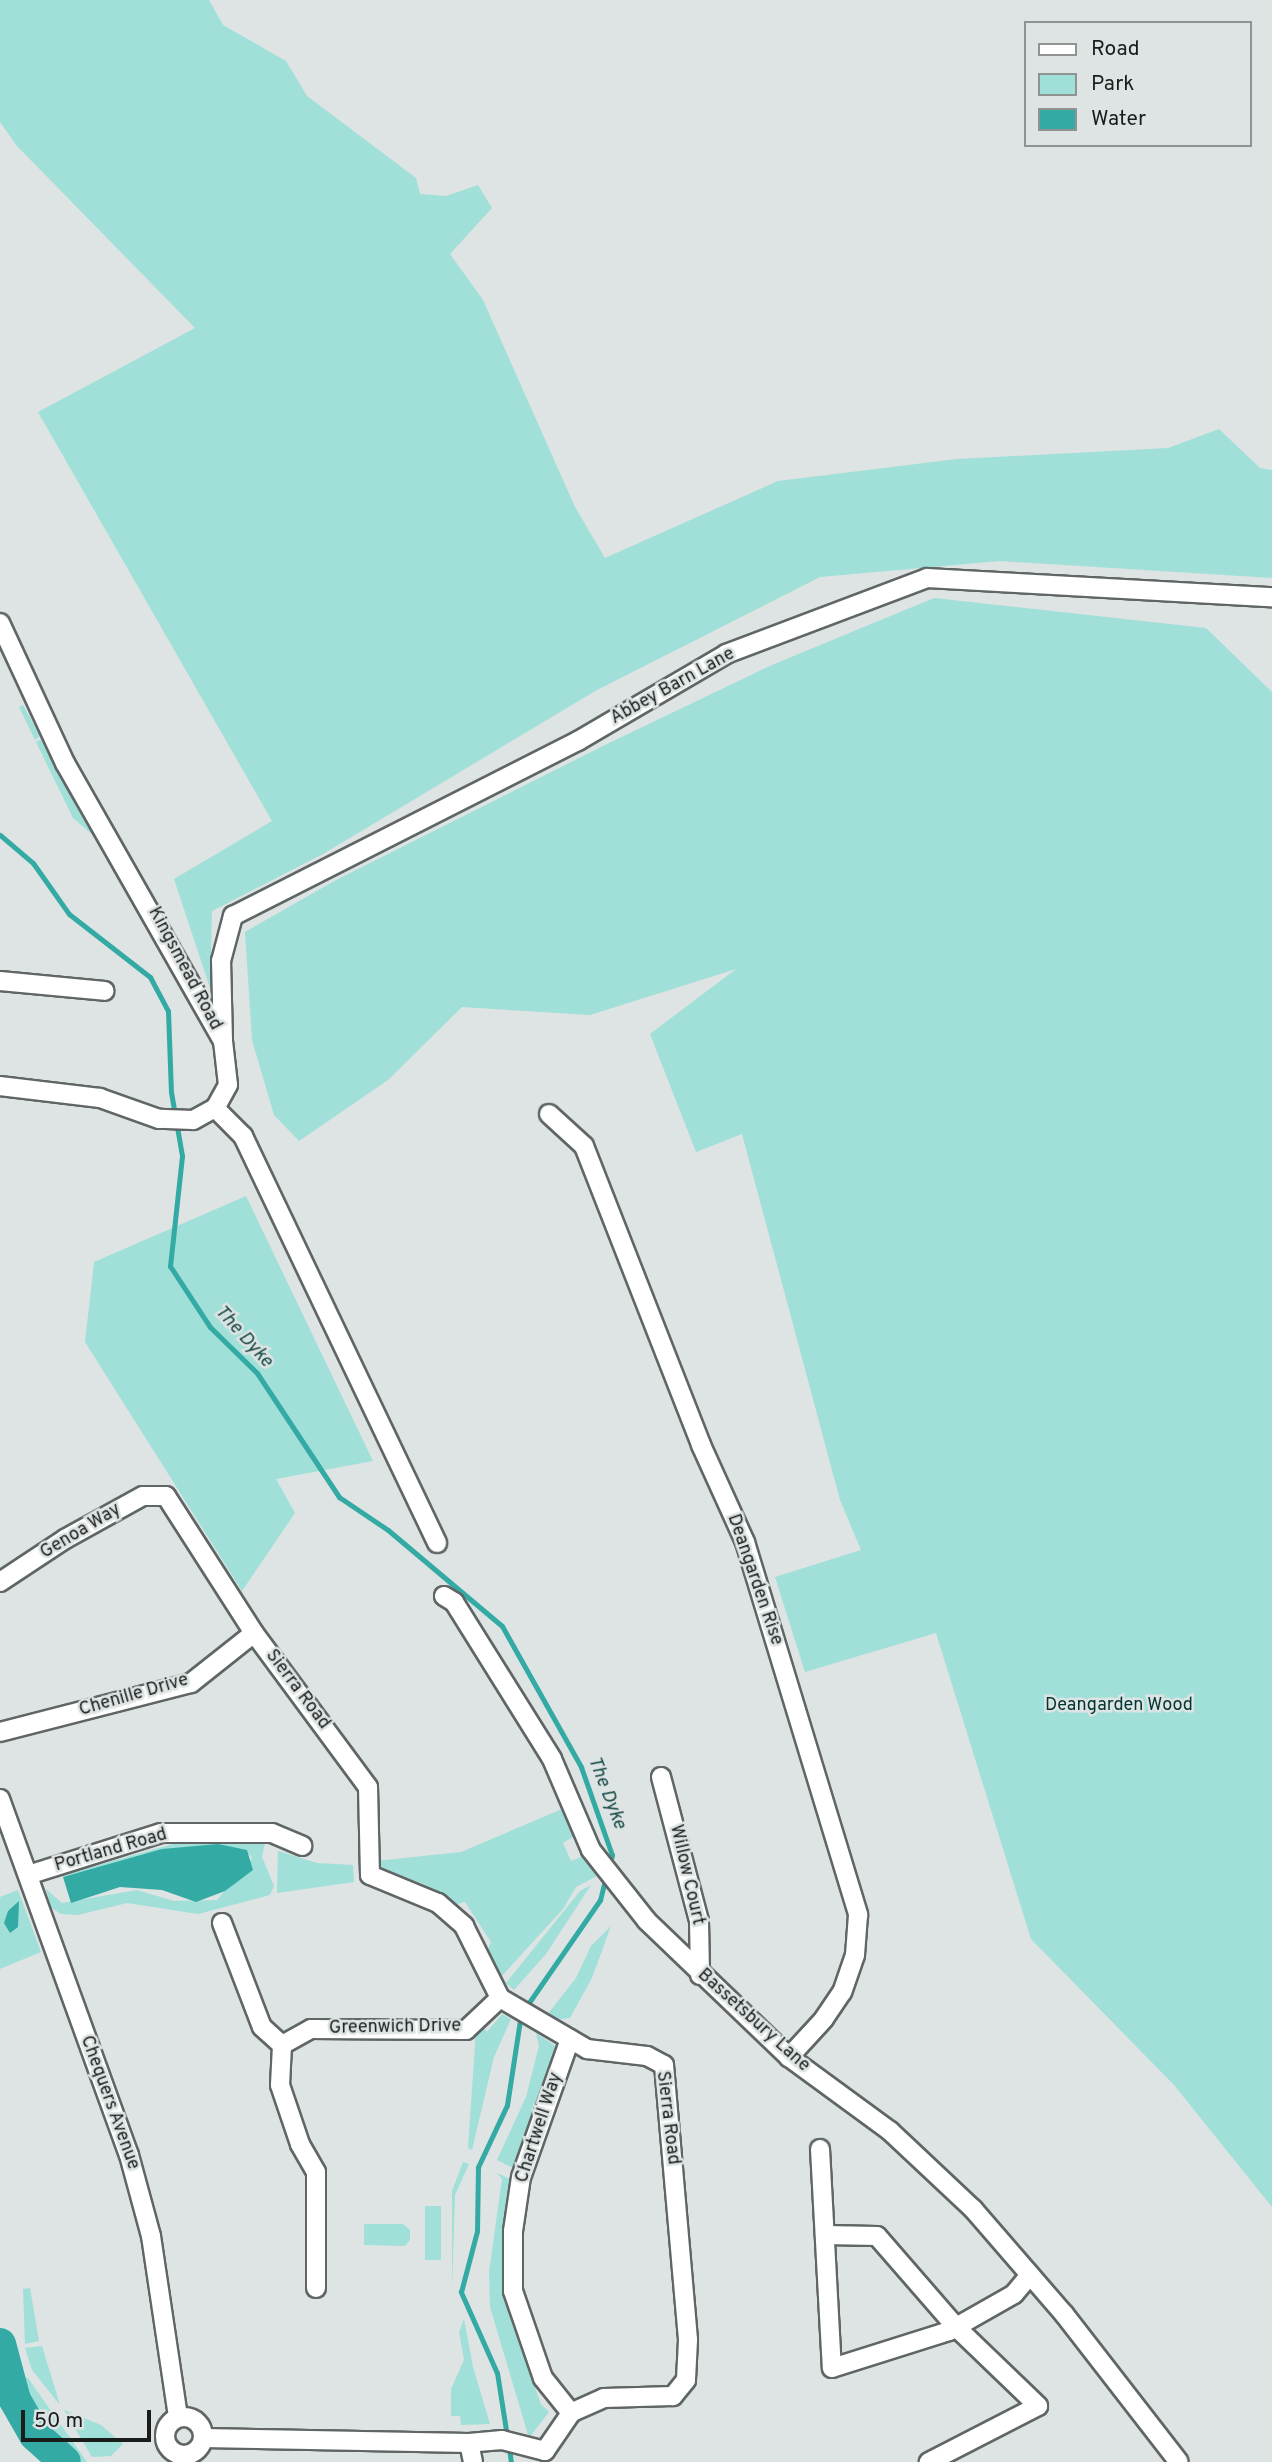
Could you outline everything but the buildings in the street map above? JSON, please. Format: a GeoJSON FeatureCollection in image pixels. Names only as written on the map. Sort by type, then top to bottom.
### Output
{"type":"FeatureCollection","features":[{"type":"Feature","properties":{"kind":"street","name":"Abbey Barn Lane"},"geometry":{"type":"LineString","coordinates":[[223,1041],[221,961],[233,916],[578,741],[726,654],[927,578],[1272,597]]}},
{"type":"Feature","properties":{"kind":"street","name":"Kingsmead Road"},"geometry":{"type":"LineString","coordinates":[[0,623],[65,763],[223,1041],[228,1085],[215,1108]]}},
{"type":"Feature","properties":{"kind":"street"},"geometry":{"type":"LineString","coordinates":[[0,981],[105,991]]}},
{"type":"Feature","properties":{"kind":"street"},"geometry":{"type":"LineString","coordinates":[[0,1086],[100,1098],[159,1119],[193,1120],[215,1108],[243,1136],[437,1543]]}},
{"type":"Feature","properties":{"kind":"street","name":"Deangarden Rise"},"geometry":{"type":"LineString","coordinates":[[549,1114],[592,1141],[701,1445],[745,1542],[858,1915],[855,1955],[842,1992],[824,2019],[789,2057]]}},
{"type":"Feature","properties":{"kind":"street","name":"Genoa Way"},"geometry":{"type":"LineString","coordinates":[[0,1582],[65,1538],[144,1496],[166,1496]]}},
{"type":"Feature","properties":{"kind":"street","name":"Sierra Road"},"geometry":{"type":"LineString","coordinates":[[166,1496],[254,1633],[368,1787],[370,1875],[438,1903],[464,1926],[505,2001],[587,2049],[647,2056],[664,2065],[688,2340],[686,2380],[673,2396],[604,2398],[571,2413]]}},
{"type":"Feature","properties":{"kind":"street","name":"Bassetsbury Lane"},"geometry":{"type":"LineString","coordinates":[[443,1596],[454,1602],[552,1759],[595,1855],[647,1921],[700,1975],[789,2057],[890,2131],[973,2209],[1030,2275],[1179,2462]]}},
{"type":"Feature","properties":{"kind":"street","name":"Chenille Drive"},"geometry":{"type":"LineString","coordinates":[[0,1732],[191,1683],[254,1633]]}},
{"type":"Feature","properties":{"kind":"street","name":"Willow Court"},"geometry":{"type":"LineString","coordinates":[[661,1777],[699,1921],[700,1975]]}},
{"type":"Feature","properties":{"kind":"street","name":"Chequers Avenue"},"geometry":{"type":"LineString","coordinates":[[0,1799],[134,2175],[153,2245],[178,2417]]}},
{"type":"Feature","properties":{"kind":"street","name":"Portland Road"},"geometry":{"type":"LineString","coordinates":[[28,1875],[161,1833],[272,1833],[302,1846]]}},
{"type":"Feature","properties":{"kind":"street"},"geometry":{"type":"LineString","coordinates":[[222,1923],[262,2027],[282,2045],[280,2085],[300,2144],[316,2172],[316,2288]]}},
{"type":"Feature","properties":{"kind":"street","name":"Greenwich Drive"},"geometry":{"type":"LineString","coordinates":[[282,2045],[311,2029],[466,2030],[505,2001]]}},
{"type":"Feature","properties":{"kind":"street","name":"Chartwell Way"},"geometry":{"type":"LineString","coordinates":[[570,2039],[521,2176],[513,2291],[543,2378],[571,2413]]}},
{"type":"Feature","properties":{"kind":"street"},"geometry":{"type":"LineString","coordinates":[[820,2149],[832,2368],[957,2327],[1014,2294],[1030,2275]]}},
{"type":"Feature","properties":{"kind":"street"},"geometry":{"type":"LineString","coordinates":[[825,2235],[877,2236],[957,2327],[1038,2406],[929,2462]]}},
{"type":"Feature","properties":{"kind":"street"},"geometry":{"type":"LineString","coordinates":[[204,2438],[469,2443],[502,2440],[545,2451],[571,2413]]}},
{"type":"Feature","properties":{"kind":"street"},"geometry":{"type":"LineString","coordinates":[[178,2417],[196,2420],[204,2438],[192,2454],[169,2457],[164,2433],[178,2417]]}},
{"type":"Feature","properties":{"kind":"street"},"geometry":{"type":"LineString","coordinates":[[469,2443],[473,2462]]}},
{"type":"Feature","properties":{"kind":"green space"},"geometry":{"type":"Polygon","coordinates":[[[0,0],[209,0],[223,25],[286,61],[307,96],[416,178],[420,194],[446,196],[478,185],[492,208],[450,254],[483,300],[575,507],[605,558],[778,481],[957,459],[1168,448],[1219,429],[1260,468],[1272,470],[1272,578],[1000,561],[820,577],[597,690],[323,854],[212,911],[210,988],[174,879],[272,821],[38,412],[195,328],[17,146],[0,122],[0,0]]]}},
{"type":"Feature","properties":{"kind":"green space","name":"Deangarden Wood"},"geometry":{"type":"Polygon","coordinates":[[[934,598],[1206,628],[1272,692],[1272,2207],[1174,2085],[1031,1939],[936,1633],[805,1672],[775,1577],[861,1550],[840,1500],[742,1134],[696,1152],[650,1034],[736,969],[590,1015],[462,1007],[388,1080],[299,1141],[274,1115],[252,1040],[245,932],[338,879],[607,744],[772,665],[934,598]]]}},
{"type":"Feature","properties":{"kind":"green space"},"geometry":{"type":"Polygon","coordinates":[[[23,705],[40,736],[35,740],[19,707],[23,705]]]}},
{"type":"Feature","properties":{"kind":"green space"},"geometry":{"type":"Polygon","coordinates":[[[42,739],[78,810],[95,837],[73,818],[36,742],[42,739]]]}},
{"type":"Feature","properties":{"kind":"green space"},"geometry":{"type":"Polygon","coordinates":[[[246,1196],[373,1461],[276,1479],[295,1513],[242,1591],[85,1342],[94,1262],[246,1196]]]}},
{"type":"Feature","properties":{"kind":"green space"},"geometry":{"type":"Polygon","coordinates":[[[562,1809],[576,1835],[563,1843],[571,1861],[586,1855],[597,1876],[576,1887],[563,1909],[500,1978],[487,1951],[491,1942],[465,1902],[457,1904],[421,1883],[379,1873],[376,1861],[461,1852],[562,1809]]]}},
{"type":"Feature","properties":{"kind":"green space"},"geometry":{"type":"Polygon","coordinates":[[[209,1841],[265,1842],[262,1857],[274,1886],[270,1895],[198,1914],[127,1903],[78,1915],[61,1914],[50,1907],[46,1889],[62,1903],[137,1890],[174,1901],[217,1900],[252,1858],[249,1854],[207,1847],[49,1879],[173,1844],[209,1841]]]}},
{"type":"Feature","properties":{"kind":"green space"},"geometry":{"type":"Polygon","coordinates":[[[278,1851],[317,1863],[353,1865],[354,1882],[277,1893],[278,1851]]]}},
{"type":"Feature","properties":{"kind":"green space"},"geometry":{"type":"Polygon","coordinates":[[[591,1885],[546,1954],[514,1990],[506,1983],[580,1891],[591,1885]]]}},
{"type":"Feature","properties":{"kind":"green space"},"geometry":{"type":"Polygon","coordinates":[[[18,1890],[41,1952],[0,1969],[0,1897],[18,1890]]]}},
{"type":"Feature","properties":{"kind":"green space"},"geometry":{"type":"Polygon","coordinates":[[[611,1926],[592,1978],[570,2018],[554,2020],[547,2015],[576,1978],[591,1946],[611,1926]]]}},
{"type":"Feature","properties":{"kind":"green space"},"geometry":{"type":"Polygon","coordinates":[[[502,2014],[511,2019],[494,2057],[472,2150],[468,2148],[476,2030],[482,2025],[487,2032],[502,2014]]]}},
{"type":"Feature","properties":{"kind":"green space"},"geometry":{"type":"Polygon","coordinates":[[[536,2033],[558,2048],[557,2056],[518,2166],[511,2167],[497,2160],[526,2097],[539,2046],[536,2033]]]}},
{"type":"Feature","properties":{"kind":"green space"},"geometry":{"type":"Polygon","coordinates":[[[463,2162],[469,2164],[455,2195],[452,2290],[452,2191],[463,2162]]]}},
{"type":"Feature","properties":{"kind":"green space"},"geometry":{"type":"Polygon","coordinates":[[[497,2173],[512,2180],[506,2288],[512,2324],[541,2404],[549,2412],[529,2438],[490,2307],[489,2272],[502,2179],[497,2173]]]}},
{"type":"Feature","properties":{"kind":"green space"},"geometry":{"type":"Polygon","coordinates":[[[425,2206],[441,2206],[441,2260],[425,2260],[425,2206]]]}},
{"type":"Feature","properties":{"kind":"green space"},"geometry":{"type":"Polygon","coordinates":[[[364,2224],[403,2224],[410,2230],[410,2240],[405,2246],[364,2245],[364,2224]]]}},
{"type":"Feature","properties":{"kind":"green space"},"geometry":{"type":"Polygon","coordinates":[[[30,2288],[39,2341],[25,2344],[23,2289],[30,2288]]]}},
{"type":"Feature","properties":{"kind":"green space"},"geometry":{"type":"Polygon","coordinates":[[[464,2319],[473,2367],[490,2424],[461,2425],[460,2416],[451,2416],[451,2389],[464,2360],[459,2332],[464,2319]]]}},
{"type":"Feature","properties":{"kind":"green space"},"geometry":{"type":"Polygon","coordinates":[[[42,2346],[60,2405],[32,2370],[25,2348],[42,2346]]]}},
{"type":"Feature","properties":{"kind":"green space"},"geometry":{"type":"Polygon","coordinates":[[[19,2375],[28,2378],[87,2462],[71,2462],[63,2456],[19,2375]]]}},
{"type":"Feature","properties":{"kind":"green space"},"geometry":{"type":"Polygon","coordinates":[[[64,2410],[101,2425],[123,2444],[111,2456],[92,2457],[64,2410]]]}},
{"type":"Feature","properties":{"kind":"water"},"geometry":{"type":"Polygon","coordinates":[[[218,1844],[247,1850],[253,1870],[225,1891],[196,1902],[162,1890],[120,1887],[71,1903],[63,1877],[162,1849],[218,1844]]]}},
{"type":"Feature","properties":{"kind":"water"},"geometry":{"type":"Polygon","coordinates":[[[19,1901],[18,1927],[10,1933],[4,1923],[8,1911],[19,1901]]]}},
{"type":"Feature","properties":{"kind":"waterway","name":"The Dyke"},"geometry":{"type":"LineString","coordinates":[[0,835],[33,863],[69,914],[150,977],[168,1011],[171,1092],[182,1156],[170,1266],[210,1327],[257,1373],[339,1497],[388,1530],[502,1626],[581,1767],[612,1855],[609,1866]]}},
{"type":"Feature","properties":{"kind":"waterway"},"geometry":{"type":"LineString","coordinates":[[511,2462],[497,2373],[461,2292],[477,2231],[478,2167],[507,2105],[521,2014],[600,1900],[606,1876]]}},
{"type":"Feature","properties":{"kind":"waterway"},"geometry":{"type":"LineString","coordinates":[[0,2344],[15,2400],[35,2435],[65,2462]]}}]}
